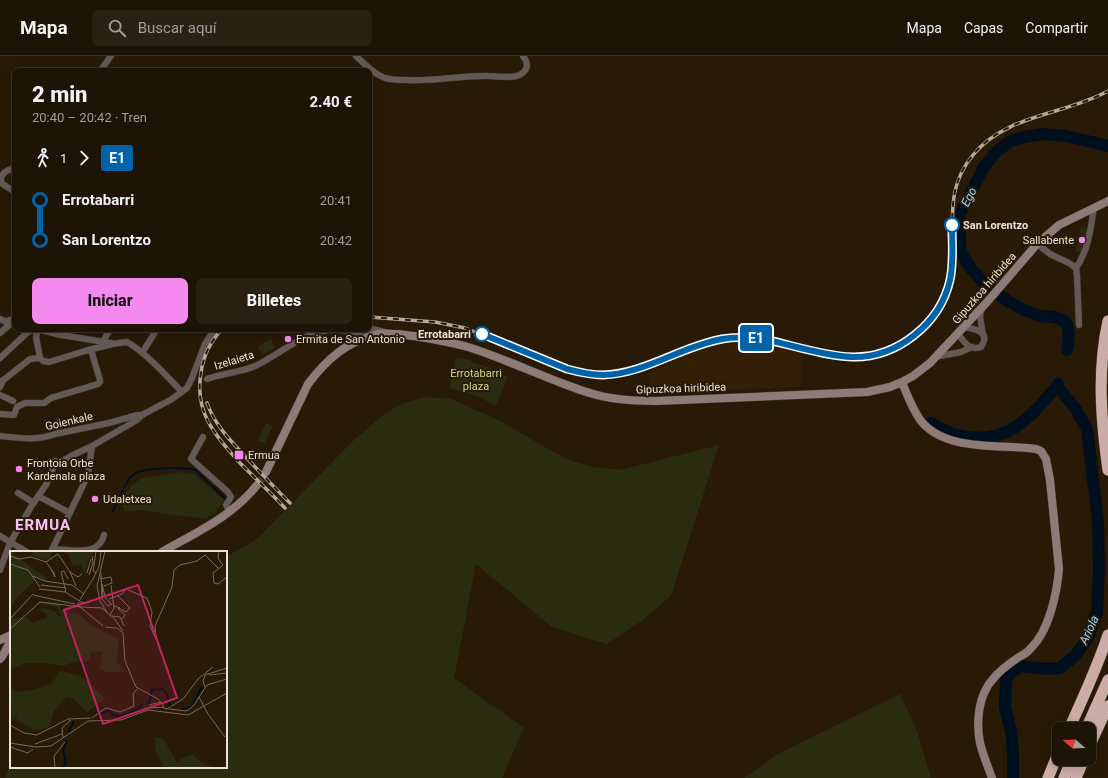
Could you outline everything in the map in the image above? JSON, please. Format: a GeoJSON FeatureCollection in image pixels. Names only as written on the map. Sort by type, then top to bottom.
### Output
{"type":"FeatureCollection","features":[{"type":"Feature","properties":{"kind":"highway"},"geometry":{"type":"LineString","coordinates":[[1108,321],[1103,352],[1101,416],[1108,470]]}},
{"type":"Feature","properties":{"kind":"highway"},"geometry":{"type":"LineString","coordinates":[[1072,722],[1089,687],[1108,635]]}},
{"type":"Feature","properties":{"kind":"highway"},"geometry":{"type":"LineString","coordinates":[[1089,722],[1108,680]]}},
{"type":"Feature","properties":{"kind":"highway"},"geometry":{"type":"LineString","coordinates":[[1096,732],[1108,706]]}},
{"type":"Feature","properties":{"kind":"highway"},"geometry":{"type":"LineString","coordinates":[[1048,778],[1053,766]]}},
{"type":"Feature","properties":{"kind":"highway"},"geometry":{"type":"LineString","coordinates":[[1064,778],[1069,766]]}},
{"type":"Feature","properties":{"kind":"highway"},"geometry":{"type":"LineString","coordinates":[[1076,778],[1081,766]]}},
{"type":"Feature","properties":{"kind":"street"},"geometry":{"type":"LineString","coordinates":[[102,68],[111,56]]}},
{"type":"Feature","properties":{"kind":"street"},"geometry":{"type":"LineString","coordinates":[[356,56],[369,68]]}},
{"type":"Feature","properties":{"kind":"street"},"geometry":{"type":"LineString","coordinates":[[372,71],[385,78],[395,80],[419,81],[483,76],[513,77],[521,75],[526,70],[527,62],[523,56]]}},
{"type":"Feature","properties":{"kind":"street"},"geometry":{"type":"LineString","coordinates":[[12,169],[7,170],[0,178],[2,182],[12,190]]}},
{"type":"Feature","properties":{"kind":"street","name":"Gipuzkoa hiribidea"},"geometry":{"type":"LineString","coordinates":[[266,472],[308,384],[317,372],[331,357],[348,345],[380,334],[393,334],[443,341],[469,347],[589,393],[623,400],[656,401],[867,392],[890,387],[913,376],[930,363],[982,308],[1037,244],[1059,225],[1108,200]]}},
{"type":"Feature","properties":{"kind":"street"},"geometry":{"type":"LineString","coordinates":[[1079,325],[1076,268],[1082,260],[1086,250],[1094,207]]}},
{"type":"Feature","properties":{"kind":"street"},"geometry":{"type":"LineString","coordinates":[[1037,244],[1050,254],[1076,268]]}},
{"type":"Feature","properties":{"kind":"street"},"geometry":{"type":"LineString","coordinates":[[958,334],[966,344],[977,348],[981,347],[985,339],[980,316],[982,308]]}},
{"type":"Feature","properties":{"kind":"street"},"geometry":{"type":"LineString","coordinates":[[0,327],[2,320],[8,322],[12,320]]}},
{"type":"Feature","properties":{"kind":"street"},"geometry":{"type":"LineString","coordinates":[[0,333],[12,322]]}},
{"type":"Feature","properties":{"kind":"street"},"geometry":{"type":"LineString","coordinates":[[964,326],[976,330],[984,335]]}},
{"type":"Feature","properties":{"kind":"street"},"geometry":{"type":"LineString","coordinates":[[372,329],[393,334]]}},
{"type":"Feature","properties":{"kind":"street"},"geometry":{"type":"LineString","coordinates":[[0,358],[28,332]]}},
{"type":"Feature","properties":{"kind":"street"},"geometry":{"type":"LineString","coordinates":[[37,332],[36,337],[40,358]]}},
{"type":"Feature","properties":{"kind":"street"},"geometry":{"type":"LineString","coordinates":[[49,332],[101,343],[112,344],[127,342],[160,369],[182,392]]}},
{"type":"Feature","properties":{"kind":"street"},"geometry":{"type":"LineString","coordinates":[[0,382],[30,359],[40,358],[43,361],[49,362],[91,350],[101,343],[108,332]]}},
{"type":"Feature","properties":{"kind":"street"},"geometry":{"type":"LineString","coordinates":[[142,353],[155,332]]}},
{"type":"Feature","properties":{"kind":"street"},"geometry":{"type":"LineString","coordinates":[[0,570],[10,543],[46,485],[56,461],[61,462],[92,446],[137,420],[142,415],[166,402],[187,388],[202,350],[212,332]]}},
{"type":"Feature","properties":{"kind":"street","name":"Izelaieta"},"geometry":{"type":"LineString","coordinates":[[207,379],[246,370],[256,366],[281,350],[321,332]]}},
{"type":"Feature","properties":{"kind":"street"},"geometry":{"type":"LineString","coordinates":[[348,345],[356,332]]}},
{"type":"Feature","properties":{"kind":"street"},"geometry":{"type":"LineString","coordinates":[[935,357],[961,352],[972,347]]}},
{"type":"Feature","properties":{"kind":"street"},"geometry":{"type":"LineString","coordinates":[[0,414],[14,415],[17,407],[25,403],[44,403],[51,398],[99,383],[100,380],[91,350]]}},
{"type":"Feature","properties":{"kind":"street"},"geometry":{"type":"LineString","coordinates":[[902,382],[906,393],[921,421],[934,433],[956,442],[968,444],[1036,448],[1041,451],[1046,459],[1050,480],[1059,569],[1058,581],[1054,601],[1040,636],[1031,649],[1014,660],[992,679],[984,692],[980,707],[980,744],[992,778]]}},
{"type":"Feature","properties":{"kind":"street"},"geometry":{"type":"LineString","coordinates":[[0,396],[13,401]]}},
{"type":"Feature","properties":{"kind":"street","name":"Goienkale"},"geometry":{"type":"LineString","coordinates":[[0,436],[26,438],[49,437],[55,434],[142,415]]}},
{"type":"Feature","properties":{"kind":"street"},"geometry":{"type":"LineString","coordinates":[[203,437],[191,459],[232,497],[226,505],[230,512]]}},
{"type":"Feature","properties":{"kind":"street"},"geometry":{"type":"LineString","coordinates":[[92,446],[88,475],[51,550],[94,551],[104,535]]}},
{"type":"Feature","properties":{"kind":"street"},"geometry":{"type":"LineString","coordinates":[[164,551],[226,515],[251,493],[257,485]]}},
{"type":"Feature","properties":{"kind":"street"},"geometry":{"type":"LineString","coordinates":[[18,493],[34,503]]}},
{"type":"Feature","properties":{"kind":"street"},"geometry":{"type":"LineString","coordinates":[[38,496],[70,513]]}},
{"type":"Feature","properties":{"kind":"street"},"geometry":{"type":"LineString","coordinates":[[0,536],[25,551]]}},
{"type":"Feature","properties":{"kind":"street"},"geometry":{"type":"LineString","coordinates":[[5,651],[0,641],[10,636]]}},
{"type":"Feature","properties":{"kind":"street"},"geometry":{"type":"LineString","coordinates":[[0,659],[3,657],[10,643]]}},
{"type":"Feature","properties":{"kind":"shaded area"},"geometry":{"type":"Polygon","coordinates":[[[741,340],[759,341],[801,349],[801,387],[648,391],[649,374],[686,353],[717,344],[741,340]]]}},
{"type":"Feature","properties":{"kind":"green space","name":"Sallabente"},"geometry":{"type":"Polygon","coordinates":[[[1081,227],[1088,228],[1083,252],[1076,251],[1081,227]]]}},
{"type":"Feature","properties":{"kind":"green space"},"geometry":{"type":"Polygon","coordinates":[[[271,339],[275,348],[262,355],[258,346],[271,339]]]}},
{"type":"Feature","properties":{"kind":"green space","name":"Errotabarri plaza"},"geometry":{"type":"Polygon","coordinates":[[[456,358],[471,360],[471,362],[495,370],[494,372],[508,377],[496,406],[477,396],[449,388],[456,358]]]}},
{"type":"Feature","properties":{"kind":"green space"},"geometry":{"type":"Polygon","coordinates":[[[426,397],[451,399],[496,419],[566,459],[593,467],[620,470],[719,445],[671,596],[644,619],[607,644],[552,627],[476,564],[454,678],[524,728],[502,778],[5,778],[10,766],[10,768],[227,768],[227,556],[257,539],[352,442],[383,415],[401,404],[426,397]]]}},
{"type":"Feature","properties":{"kind":"green space"},"geometry":{"type":"Polygon","coordinates":[[[266,423],[273,426],[265,443],[258,441],[266,423]]]}},
{"type":"Feature","properties":{"kind":"green space"},"geometry":{"type":"Polygon","coordinates":[[[181,472],[194,474],[224,500],[217,511],[205,519],[139,510],[125,512],[122,505],[123,501],[132,485],[142,478],[181,472]]]}},
{"type":"Feature","properties":{"kind":"green space"},"geometry":{"type":"Polygon","coordinates":[[[900,694],[917,731],[931,778],[744,778],[778,754],[900,694]]]}},
{"type":"Feature","properties":{"kind":"waterway","name":"Ego"},"geometry":{"type":"LineString","coordinates":[[1067,350],[1069,336],[1066,322],[1055,317],[1039,316],[1022,309],[986,286],[969,266],[961,251],[960,214],[984,167],[996,152],[1010,141],[1043,134],[1066,136],[1108,146]]}},
{"type":"Feature","properties":{"kind":"waterway","name":"Ego"},"geometry":{"type":"LineString","coordinates":[[931,423],[959,436],[983,438],[996,436],[1019,425],[1048,397],[1058,384]]}},
{"type":"Feature","properties":{"kind":"waterway","name":"Ariola"},"geometry":{"type":"LineString","coordinates":[[1013,778],[1011,731],[1005,707],[1006,680],[1012,671],[1021,666],[1047,669],[1060,668],[1075,656],[1088,638],[1097,612],[1099,569],[1098,521],[1087,429],[1075,408],[1057,386]]}},
{"type":"Feature","properties":{"kind":"waterway"},"geometry":{"type":"LineString","coordinates":[[113,511],[127,481],[138,472],[154,469],[173,468],[195,470],[227,500]]}},
{"type":"Feature","properties":{"kind":"tunnel"},"geometry":{"type":"LineString","coordinates":[[257,485],[266,472]]}},
{"type":"Feature","properties":{"kind":"railway"},"geometry":{"type":"LineString","coordinates":[[372,317],[435,322],[465,328],[567,369],[598,375],[620,373],[636,369],[700,344],[734,337],[764,339],[828,354],[854,357],[873,355],[890,350],[907,341],[921,330],[933,316],[943,300],[949,283],[952,265],[952,221],[954,194],[964,168],[973,155],[987,141],[1002,131],[1019,123],[1091,99],[1108,91]]}},
{"type":"Feature","properties":{"kind":"railway"},"geometry":{"type":"LineString","coordinates":[[220,332],[208,349],[202,367],[200,387],[201,400],[208,422],[230,452],[285,508]]}},
{"type":"Feature","properties":{"kind":"railway"},"geometry":{"type":"LineString","coordinates":[[207,403],[217,424],[254,466],[290,503]]}},
{"type":"Feature","properties":{"kind":"train","name":"E1"},"geometry":{"type":"LineString","coordinates":[[482,334],[567,369],[603,375],[625,372],[661,360],[706,342],[736,337],[768,340],[843,356],[854,357],[877,354],[909,340],[927,324],[941,304],[945,296],[951,273],[952,225]]}},
{"type":"Feature","properties":{"kind":"place","name":"San Lorentzo"},"geometry":{"type":"Point","coordinates":[952,225]}},
{"type":"Feature","properties":{"kind":"place","name":"Sallabente"},"geometry":{"type":"Point","coordinates":[1082,240]}},
{"type":"Feature","properties":{"kind":"place","name":"Errotabarri"},"geometry":{"type":"Point","coordinates":[482,334]}},
{"type":"Feature","properties":{"kind":"place","name":"Ermita de San Antonio"},"geometry":{"type":"Point","coordinates":[288,339]}},
{"type":"Feature","properties":{"kind":"place","name":"Ermua"},"geometry":{"type":"Point","coordinates":[239,455]}},
{"type":"Feature","properties":{"kind":"place","name":"Frontoia Orbe Kardenala plaza"},"geometry":{"type":"Point","coordinates":[19,469]}},
{"type":"Feature","properties":{"kind":"place","name":"Udaletxea"},"geometry":{"type":"Point","coordinates":[95,499]}},
{"type":"Feature","properties":{"kind":"district","name":"ERMUA"},"geometry":{"type":"Point","coordinates":[43,525]}}]}
